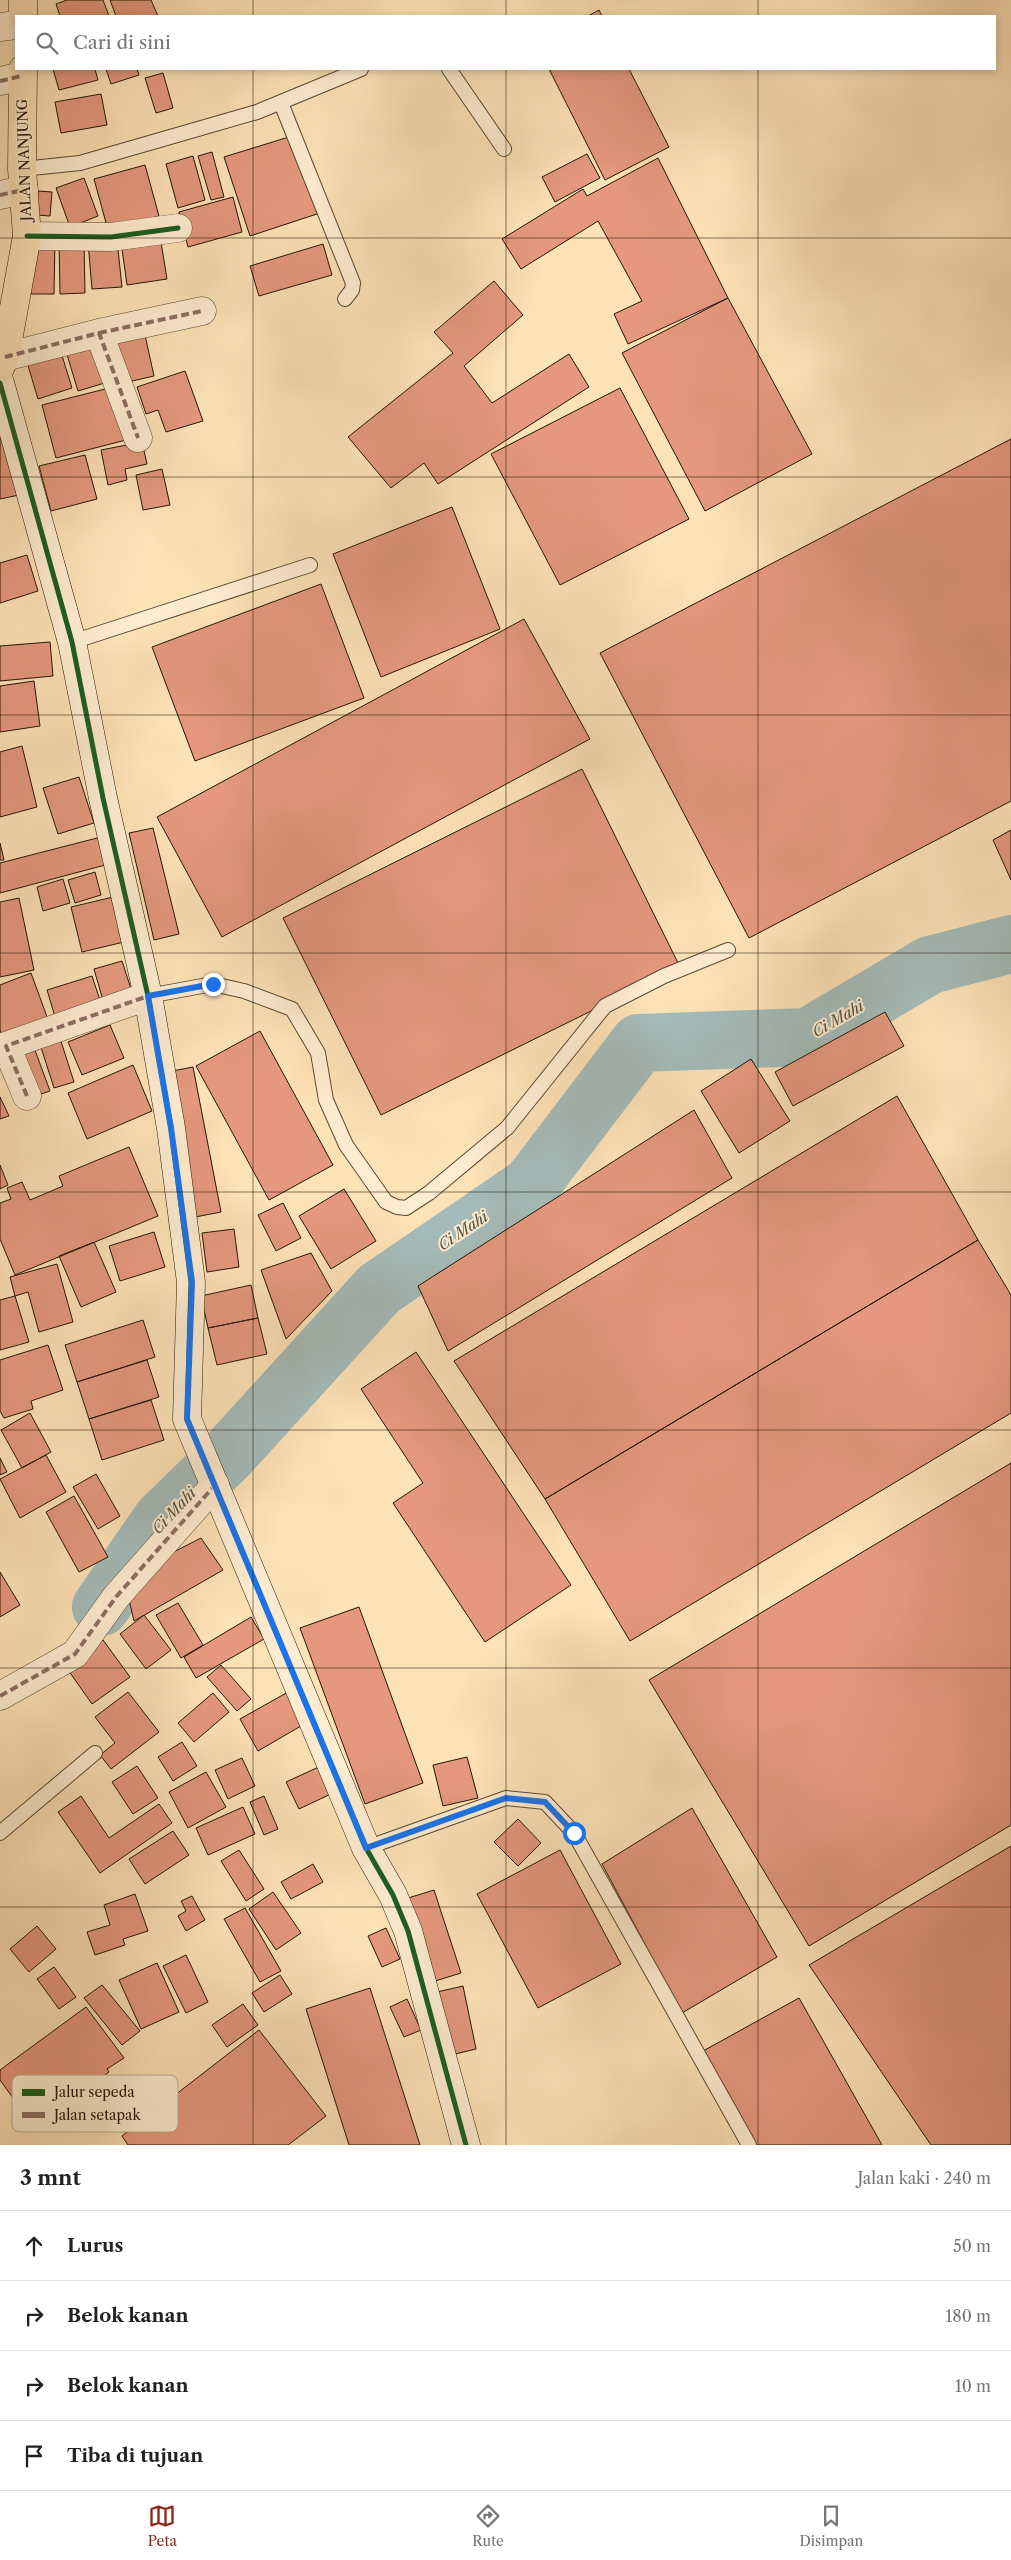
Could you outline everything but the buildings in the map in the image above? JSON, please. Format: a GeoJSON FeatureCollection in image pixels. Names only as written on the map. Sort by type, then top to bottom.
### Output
{"type":"FeatureCollection","features":[{"type":"Feature","properties":{"kind":"main road"},"geometry":{"type":"LineString","coordinates":[[22,15],[23,0]]}},
{"type":"Feature","properties":{"kind":"main road","name":"JALAN NANJUNG"},"geometry":{"type":"LineString","coordinates":[[3,362],[27,236],[16,185],[15,75]]}},
{"type":"Feature","properties":{"kind":"street"},"geometry":{"type":"LineString","coordinates":[[0,27],[15,25]]}},
{"type":"Feature","properties":{"kind":"street"},"geometry":{"type":"LineString","coordinates":[[27,236],[111,237],[178,228]]}},
{"type":"Feature","properties":{"kind":"street"},"geometry":{"type":"LineString","coordinates":[[3,362],[99,332],[202,312]]}},
{"type":"Feature","properties":{"kind":"street"},"geometry":{"type":"LineString","coordinates":[[99,332],[138,438]]}},
{"type":"Feature","properties":{"kind":"street"},"geometry":{"type":"LineString","coordinates":[[0,383],[72,642],[103,798],[148,996],[171,1128],[192,1282],[187,1419],[366,1848],[393,1895],[408,1931],[466,2145]]}},
{"type":"Feature","properties":{"kind":"street"},"geometry":{"type":"LineString","coordinates":[[27,1096],[3,1047],[148,996]]}},
{"type":"Feature","properties":{"kind":"street"},"geometry":{"type":"LineString","coordinates":[[0,1696],[75,1654],[116,1597],[214,1481]]}},
{"type":"Feature","properties":{"kind":"lane"},"geometry":{"type":"LineString","coordinates":[[16,185],[80,163],[257,112],[359,70]]}},
{"type":"Feature","properties":{"kind":"lane"},"geometry":{"type":"LineString","coordinates":[[450,70],[504,149]]}},
{"type":"Feature","properties":{"kind":"lane"},"geometry":{"type":"LineString","coordinates":[[281,103],[353,283],[352,290],[345,299]]}},
{"type":"Feature","properties":{"kind":"lane"},"geometry":{"type":"LineString","coordinates":[[72,642],[310,565]]}},
{"type":"Feature","properties":{"kind":"lane"},"geometry":{"type":"LineString","coordinates":[[148,996],[213,984],[244,991],[292,1009],[318,1053],[326,1100],[346,1145],[386,1202],[397,1207],[406,1208],[428,1193],[507,1128],[605,1006],[664,976],[728,950]]}},
{"type":"Feature","properties":{"kind":"lane"},"geometry":{"type":"LineString","coordinates":[[0,1833],[95,1753]]}},
{"type":"Feature","properties":{"kind":"lane"},"geometry":{"type":"LineString","coordinates":[[366,1848],[506,1798],[545,1802],[574,1833],[749,2145]]}},
{"type":"Feature","properties":{"kind":"waterway","name":"Ci Mahi"},"geometry":{"type":"LineString","coordinates":[[101,1607],[162,1519],[227,1456],[379,1289],[531,1185],[639,1043],[808,1037],[930,965],[1011,944]]}},
{"type":"Feature","properties":{"kind":"marked path"},"geometry":{"type":"LineString","coordinates":[[0,81],[22,76]]}},
{"type":"Feature","properties":{"kind":"marked path"},"geometry":{"type":"LineString","coordinates":[[0,195],[24,190]]}},
{"type":"Feature","properties":{"kind":"marked path"},"geometry":{"type":"LineString","coordinates":[[99,333],[202,311]]}},
{"type":"Feature","properties":{"kind":"marked path"},"geometry":{"type":"LineString","coordinates":[[5,357],[99,333],[138,438]]}},
{"type":"Feature","properties":{"kind":"marked path"},"geometry":{"type":"LineString","coordinates":[[27,1096],[6,1046],[148,996]]}},
{"type":"Feature","properties":{"kind":"marked path"},"geometry":{"type":"LineString","coordinates":[[0,1696],[75,1654],[116,1597],[215,1485]]}},
{"type":"Feature","properties":{"kind":"cycle path"},"geometry":{"type":"LineString","coordinates":[[27,236],[111,237],[178,228]]}},
{"type":"Feature","properties":{"kind":"cycle path"},"geometry":{"type":"LineString","coordinates":[[0,383],[72,642],[103,798],[148,996],[171,1128],[191,1282],[187,1419],[366,1848],[393,1895],[408,1931],[466,2145]]}},
{"type":"Feature","properties":{"kind":"route"},"geometry":{"type":"LineString","coordinates":[[213,984],[148,996],[171,1128],[192,1282],[187,1419],[366,1848],[506,1798],[545,1802],[574,1833]]}}]}
